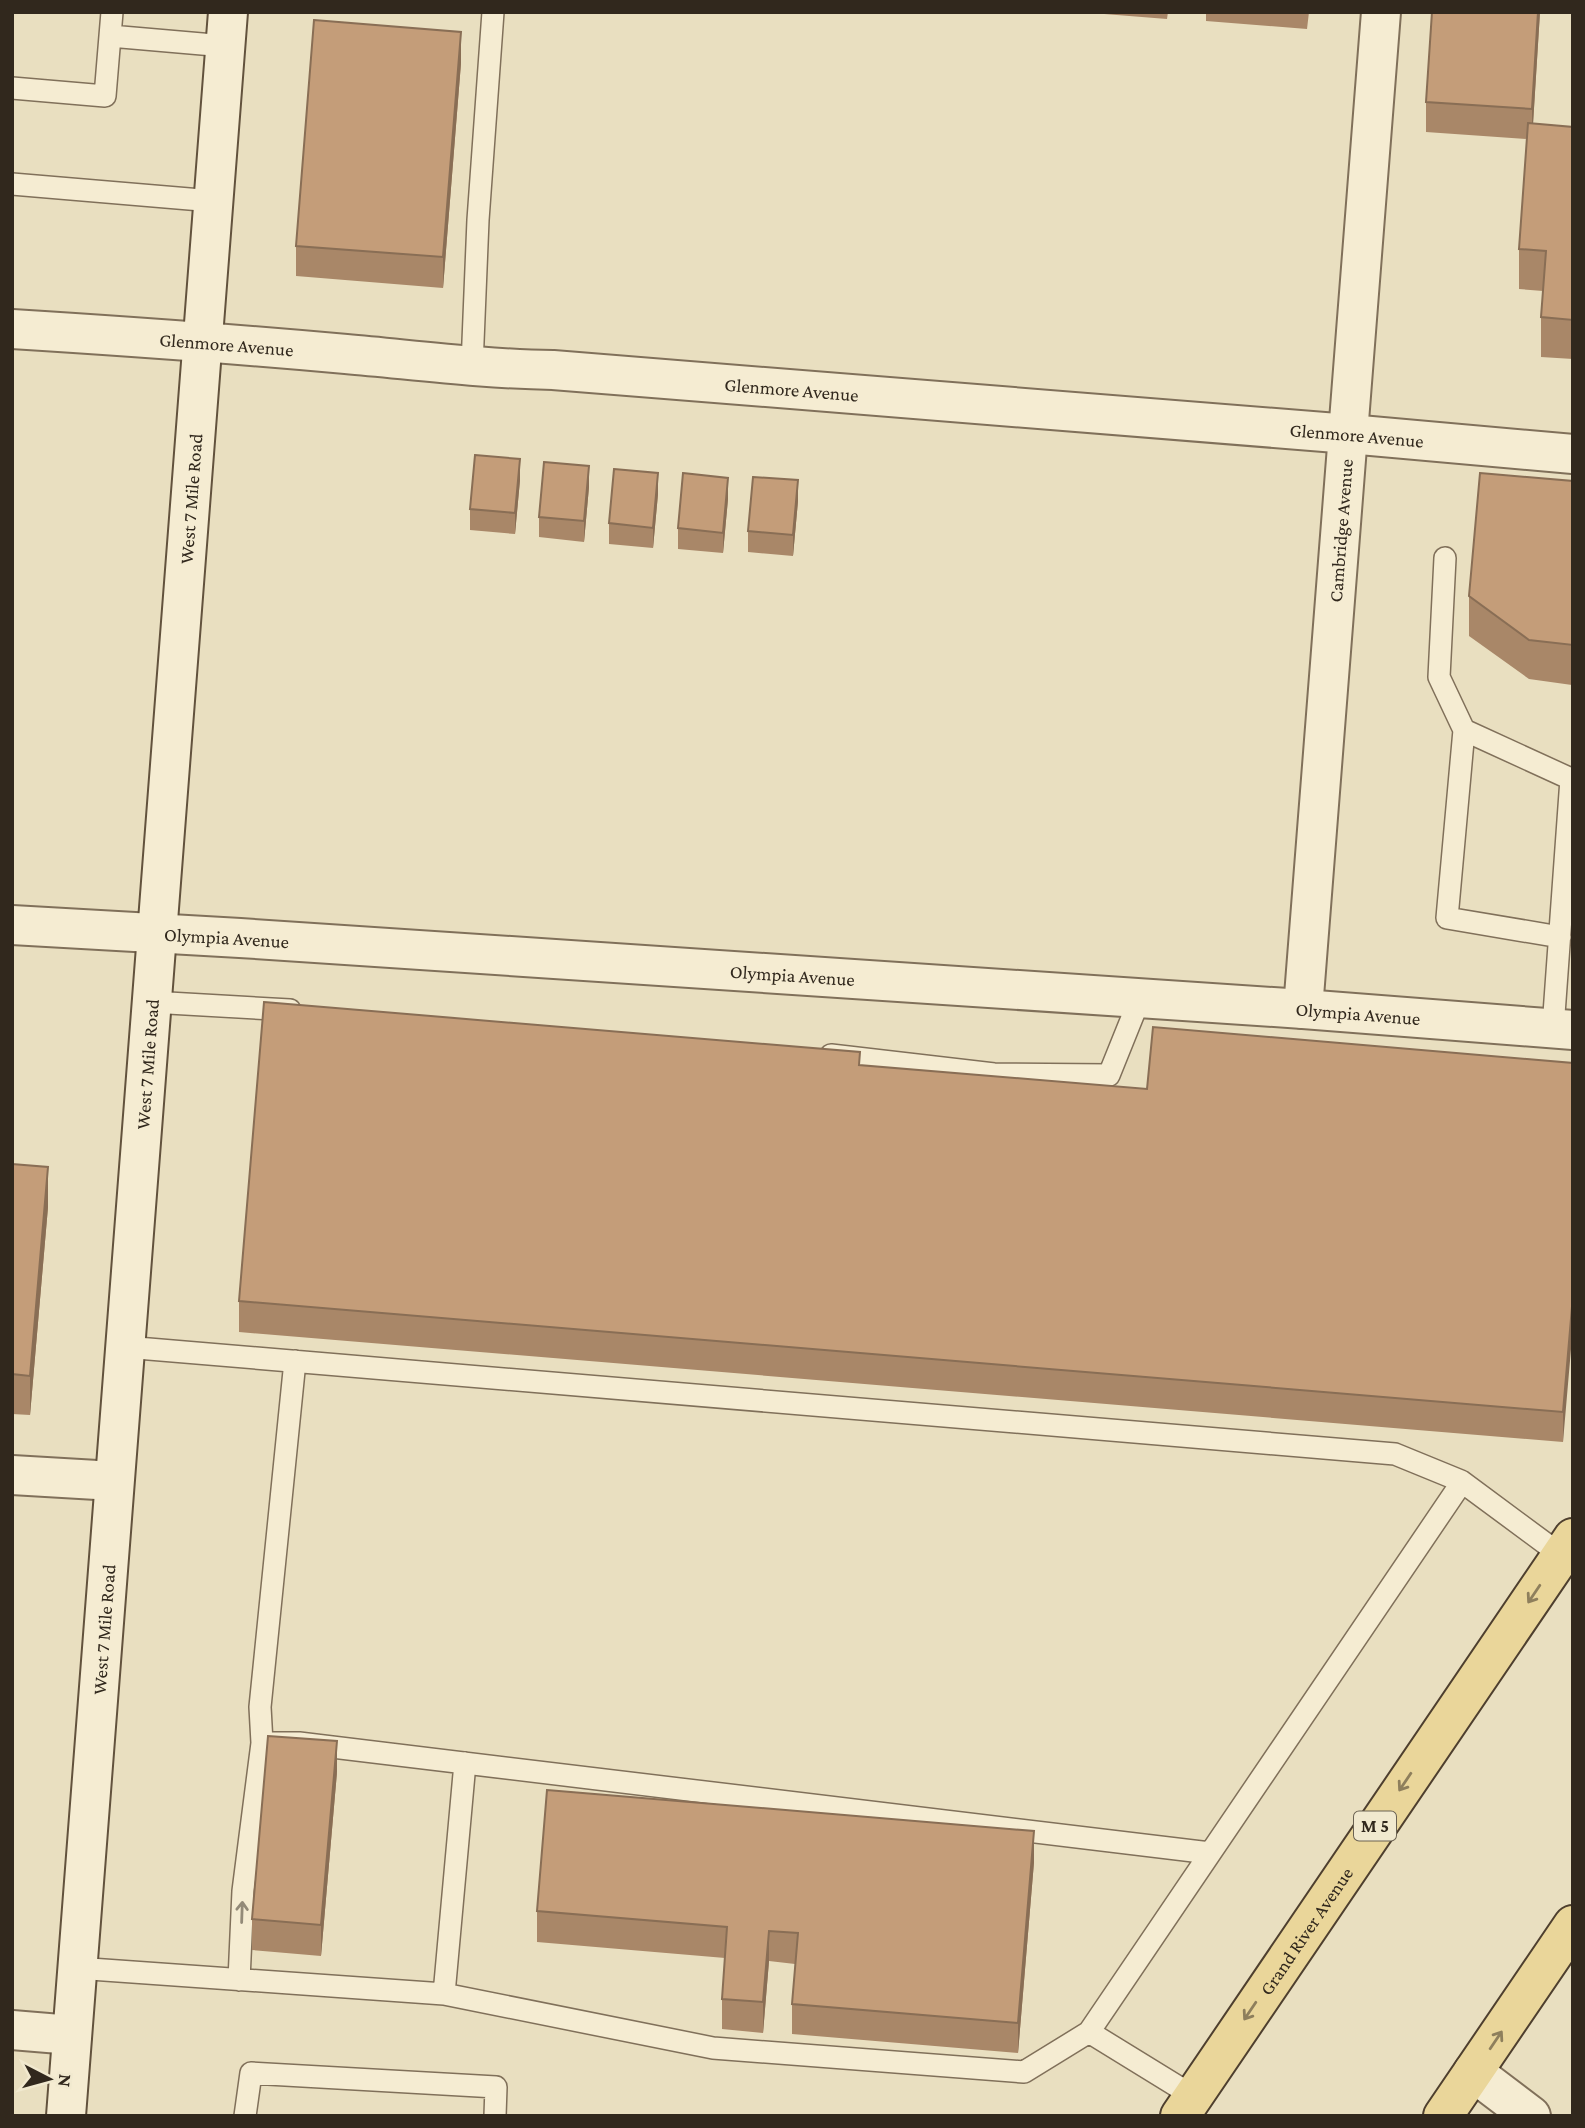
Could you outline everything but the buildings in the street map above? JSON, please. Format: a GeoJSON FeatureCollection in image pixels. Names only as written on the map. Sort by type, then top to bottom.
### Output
{"type":"FeatureCollection","features":[{"type":"Feature","properties":{"kind":"main road","name":"Grand River Avenue"},"geometry":{"type":"LineString","coordinates":[[1186,2106],[1567,1547]]}},
{"type":"Feature","properties":{"kind":"main road"},"geometry":{"type":"LineString","coordinates":[[1443,2116],[1573,1925]]}},
{"type":"Feature","properties":{"kind":"street","name":"Cambridge Avenue"},"geometry":{"type":"LineString","coordinates":[[1303,1009],[1381,12]]}},
{"type":"Feature","properties":{"kind":"street","name":"West 7 Mile Road"},"geometry":{"type":"LineString","coordinates":[[66,2116],[227,29]]}},
{"type":"Feature","properties":{"kind":"street","name":"Glenmore Avenue"},"geometry":{"type":"LineString","coordinates":[[12,329],[202,342],[1573,454]]}},
{"type":"Feature","properties":{"kind":"street","name":"Olympia Avenue"},"geometry":{"type":"LineString","coordinates":[[12,925],[156,932],[1563,1029]]}},
{"type":"Feature","properties":{"kind":"street"},"geometry":{"type":"LineString","coordinates":[[12,1475],[114,1481]]}},
{"type":"Feature","properties":{"kind":"street"},"geometry":{"type":"LineString","coordinates":[[12,2030],[72,2035]]}},
{"type":"Feature","properties":{"kind":"street"},"geometry":{"type":"LineString","coordinates":[[1473,2072],[1531,2116]]}},
{"type":"Feature","properties":{"kind":"lane"},"geometry":{"type":"LineString","coordinates":[[12,88],[105,96],[112,12]]}},
{"type":"Feature","properties":{"kind":"lane"},"geometry":{"type":"LineString","coordinates":[[472,366],[478,220],[493,12]]}},
{"type":"Feature","properties":{"kind":"lane"},"geometry":{"type":"LineString","coordinates":[[110,36],[227,29]]}},
{"type":"Feature","properties":{"kind":"lane"},"geometry":{"type":"LineString","coordinates":[[12,184],[213,201]]}},
{"type":"Feature","properties":{"kind":"lane"},"geometry":{"type":"LineString","coordinates":[[1445,558],[1439,677],[1464,730],[1447,918],[1560,937]]}},
{"type":"Feature","properties":{"kind":"lane"},"geometry":{"type":"LineString","coordinates":[[1464,730],[1571,779],[1560,937],[1563,1029]]}},
{"type":"Feature","properties":{"kind":"lane"},"geometry":{"type":"LineString","coordinates":[[814,1052],[995,1074],[1109,1075],[1140,998]]}},
{"type":"Feature","properties":{"kind":"lane"},"geometry":{"type":"LineString","coordinates":[[150,1002],[309,1011]]}},
{"type":"Feature","properties":{"kind":"lane"},"geometry":{"type":"LineString","coordinates":[[125,1347],[1395,1454],[1462,1482],[1567,1547]]}},
{"type":"Feature","properties":{"kind":"lane"},"geometry":{"type":"LineString","coordinates":[[239,1980],[243,1891],[262,1743],[260,1707],[295,1361]]}},
{"type":"Feature","properties":{"kind":"lane"},"geometry":{"type":"LineString","coordinates":[[76,1968],[444,1994],[713,2048],[1024,2072],[1089,2032],[1462,1482]]}},
{"type":"Feature","properties":{"kind":"lane"},"geometry":{"type":"LineString","coordinates":[[262,1743],[299,1744],[465,1763],[1210,1853]]}},
{"type":"Feature","properties":{"kind":"lane"},"geometry":{"type":"LineString","coordinates":[[444,1994],[465,1763]]}},
{"type":"Feature","properties":{"kind":"lane"},"geometry":{"type":"LineString","coordinates":[[1089,2032],[1186,2106]]}},
{"type":"Feature","properties":{"kind":"lane"},"geometry":{"type":"LineString","coordinates":[[245,2116],[251,2073],[496,2087],[495,2116]]}}]}
